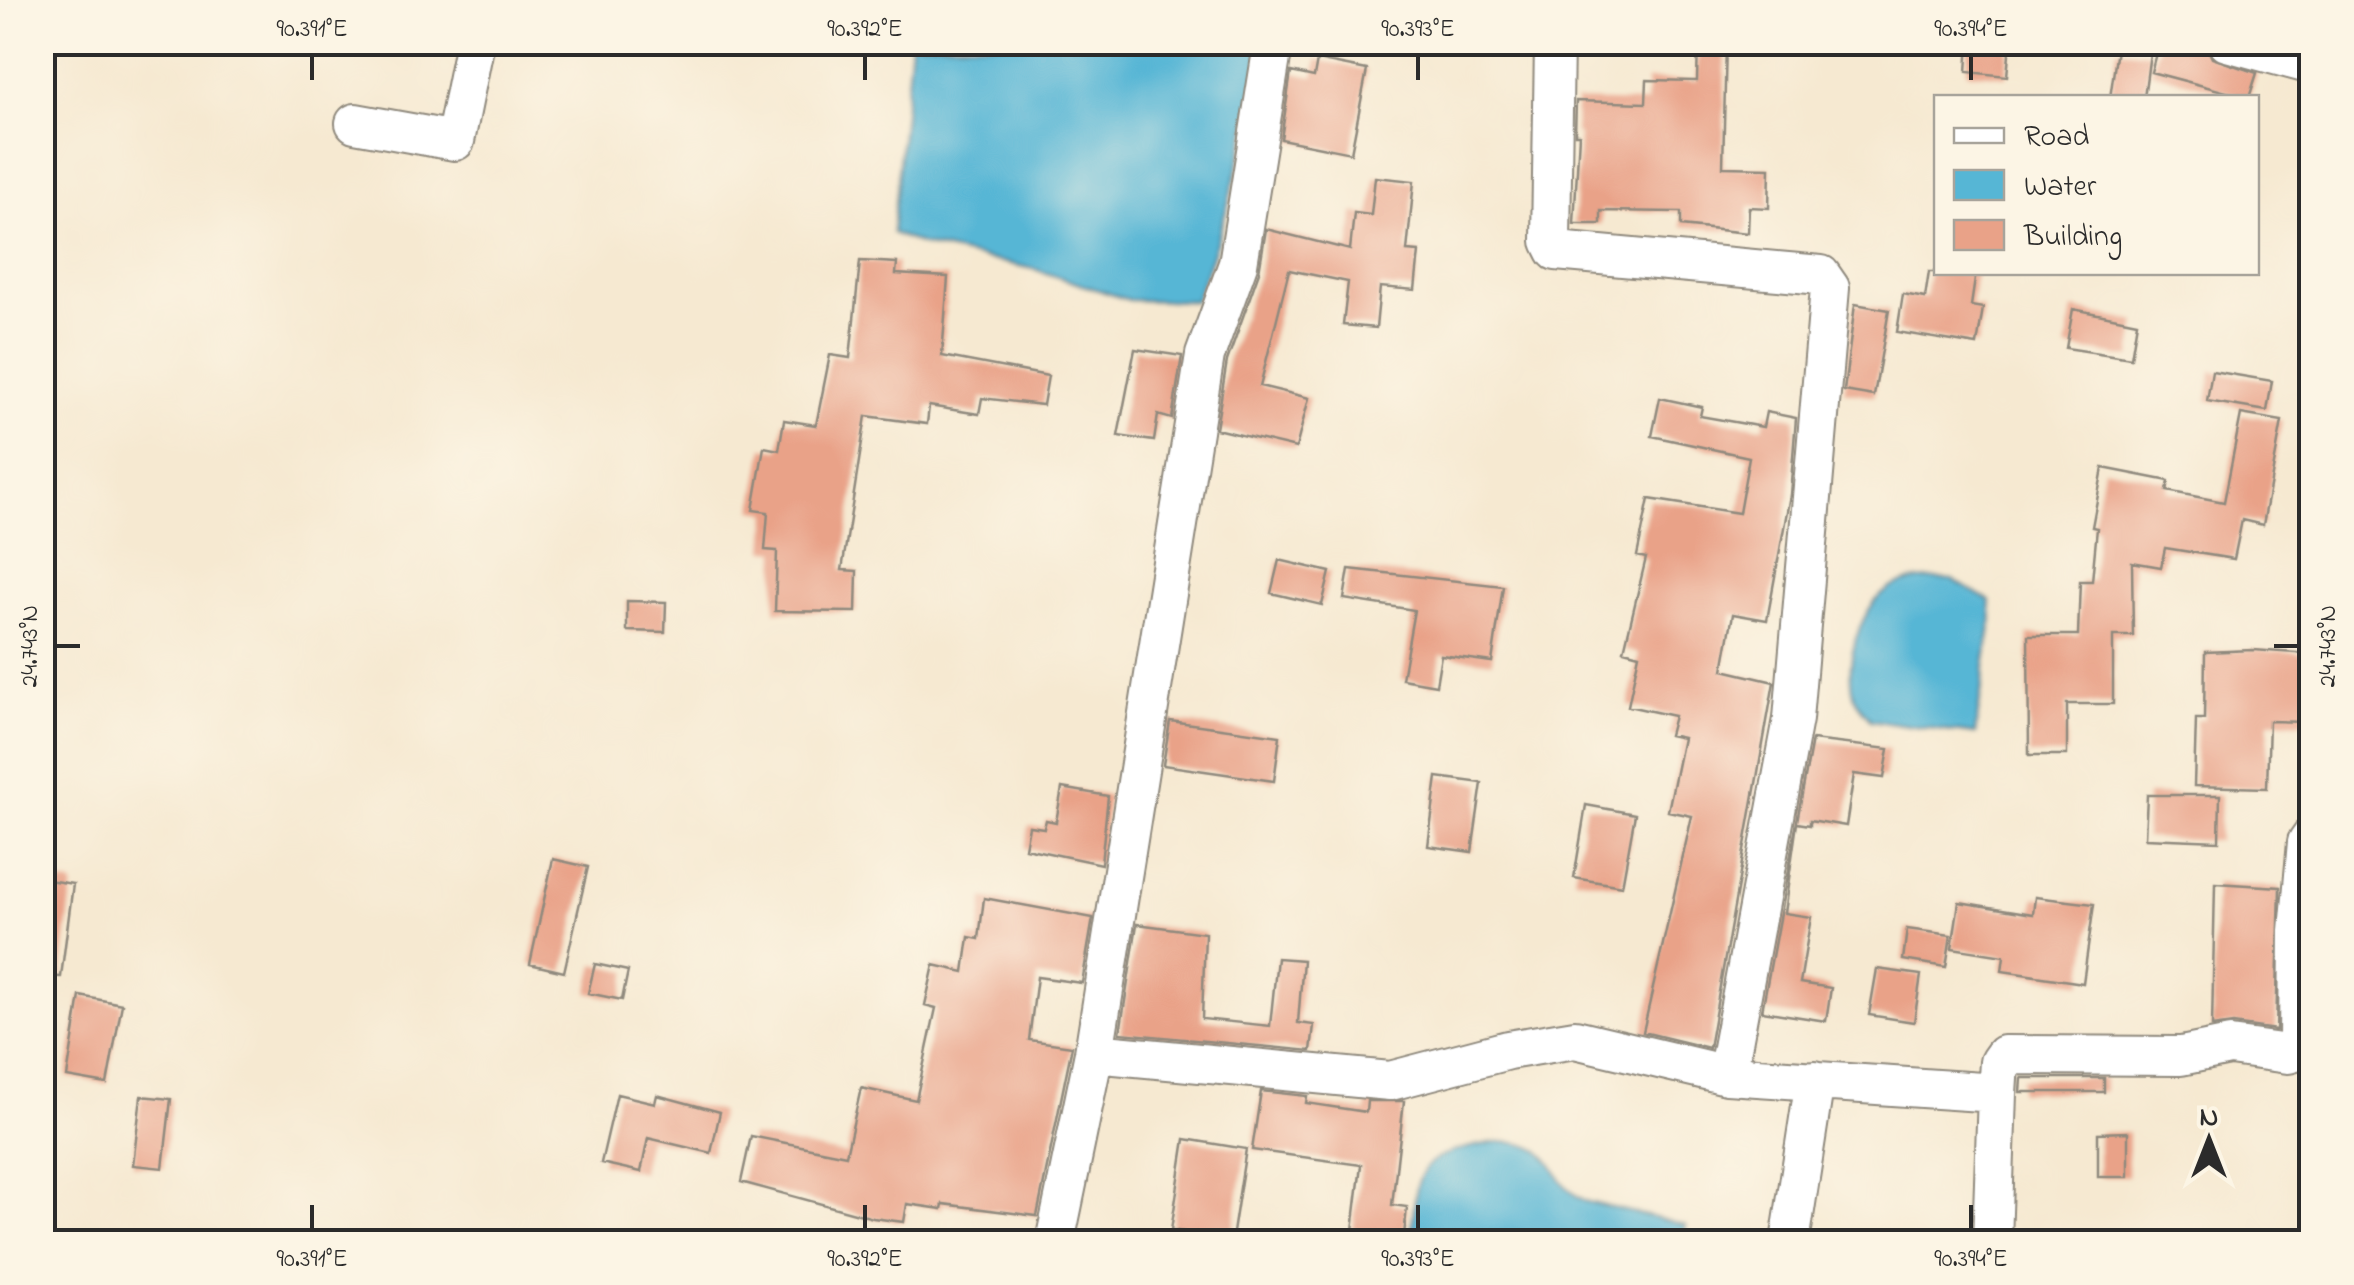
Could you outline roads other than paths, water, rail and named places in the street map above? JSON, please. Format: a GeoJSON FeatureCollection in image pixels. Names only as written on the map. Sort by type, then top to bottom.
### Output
{"type":"FeatureCollection","features":[{"type":"Feature","properties":{"kind":"street"},"geometry":{"type":"LineString","coordinates":[[354,123],[455,141],[475,42]]}},
{"type":"Feature","properties":{"kind":"street"},"geometry":{"type":"LineString","coordinates":[[1054,1242],[1094,1054],[1205,355],[1238,264],[1273,45],[1278,42]]}},
{"type":"Feature","properties":{"kind":"street"},"geometry":{"type":"LineString","coordinates":[[1554,42],[1552,241],[1556,251],[1821,274],[1830,288],[1793,719],[1727,1074]]}},
{"type":"Feature","properties":{"kind":"street"},"geometry":{"type":"LineString","coordinates":[[2227,42],[2312,65]]}},
{"type":"Feature","properties":{"kind":"street"},"geometry":{"type":"LineString","coordinates":[[1992,1242],[1997,1094],[2004,1055],[2181,1056],[2230,1046],[2295,1052],[2299,931],[2307,842],[2312,835]]}},
{"type":"Feature","properties":{"kind":"street"},"geometry":{"type":"LineString","coordinates":[[1094,1054],[1390,1081],[1508,1050],[1575,1040],[1727,1074],[1997,1094]]}},
{"type":"Feature","properties":{"kind":"street"},"geometry":{"type":"LineString","coordinates":[[1790,1242],[1815,1080]]}},
{"type":"Feature","properties":{"kind":"water"},"geometry":{"type":"Polygon","coordinates":[[[911,43],[1265,43],[1236,173],[1195,301],[1129,300],[1034,269],[922,245],[892,233],[911,43]]]}},
{"type":"Feature","properties":{"kind":"water"},"geometry":{"type":"Polygon","coordinates":[[[1953,580],[1990,601],[1992,620],[1975,734],[1871,720],[1856,701],[1851,682],[1856,639],[1868,612],[1885,592],[1900,584],[1953,580]]]}},
{"type":"Feature","properties":{"kind":"water"},"geometry":{"type":"Polygon","coordinates":[[[1496,1142],[1534,1148],[1574,1194],[1588,1202],[1685,1225],[1685,1242],[1411,1242],[1415,1196],[1425,1168],[1449,1153],[1496,1142]]]}}]}
